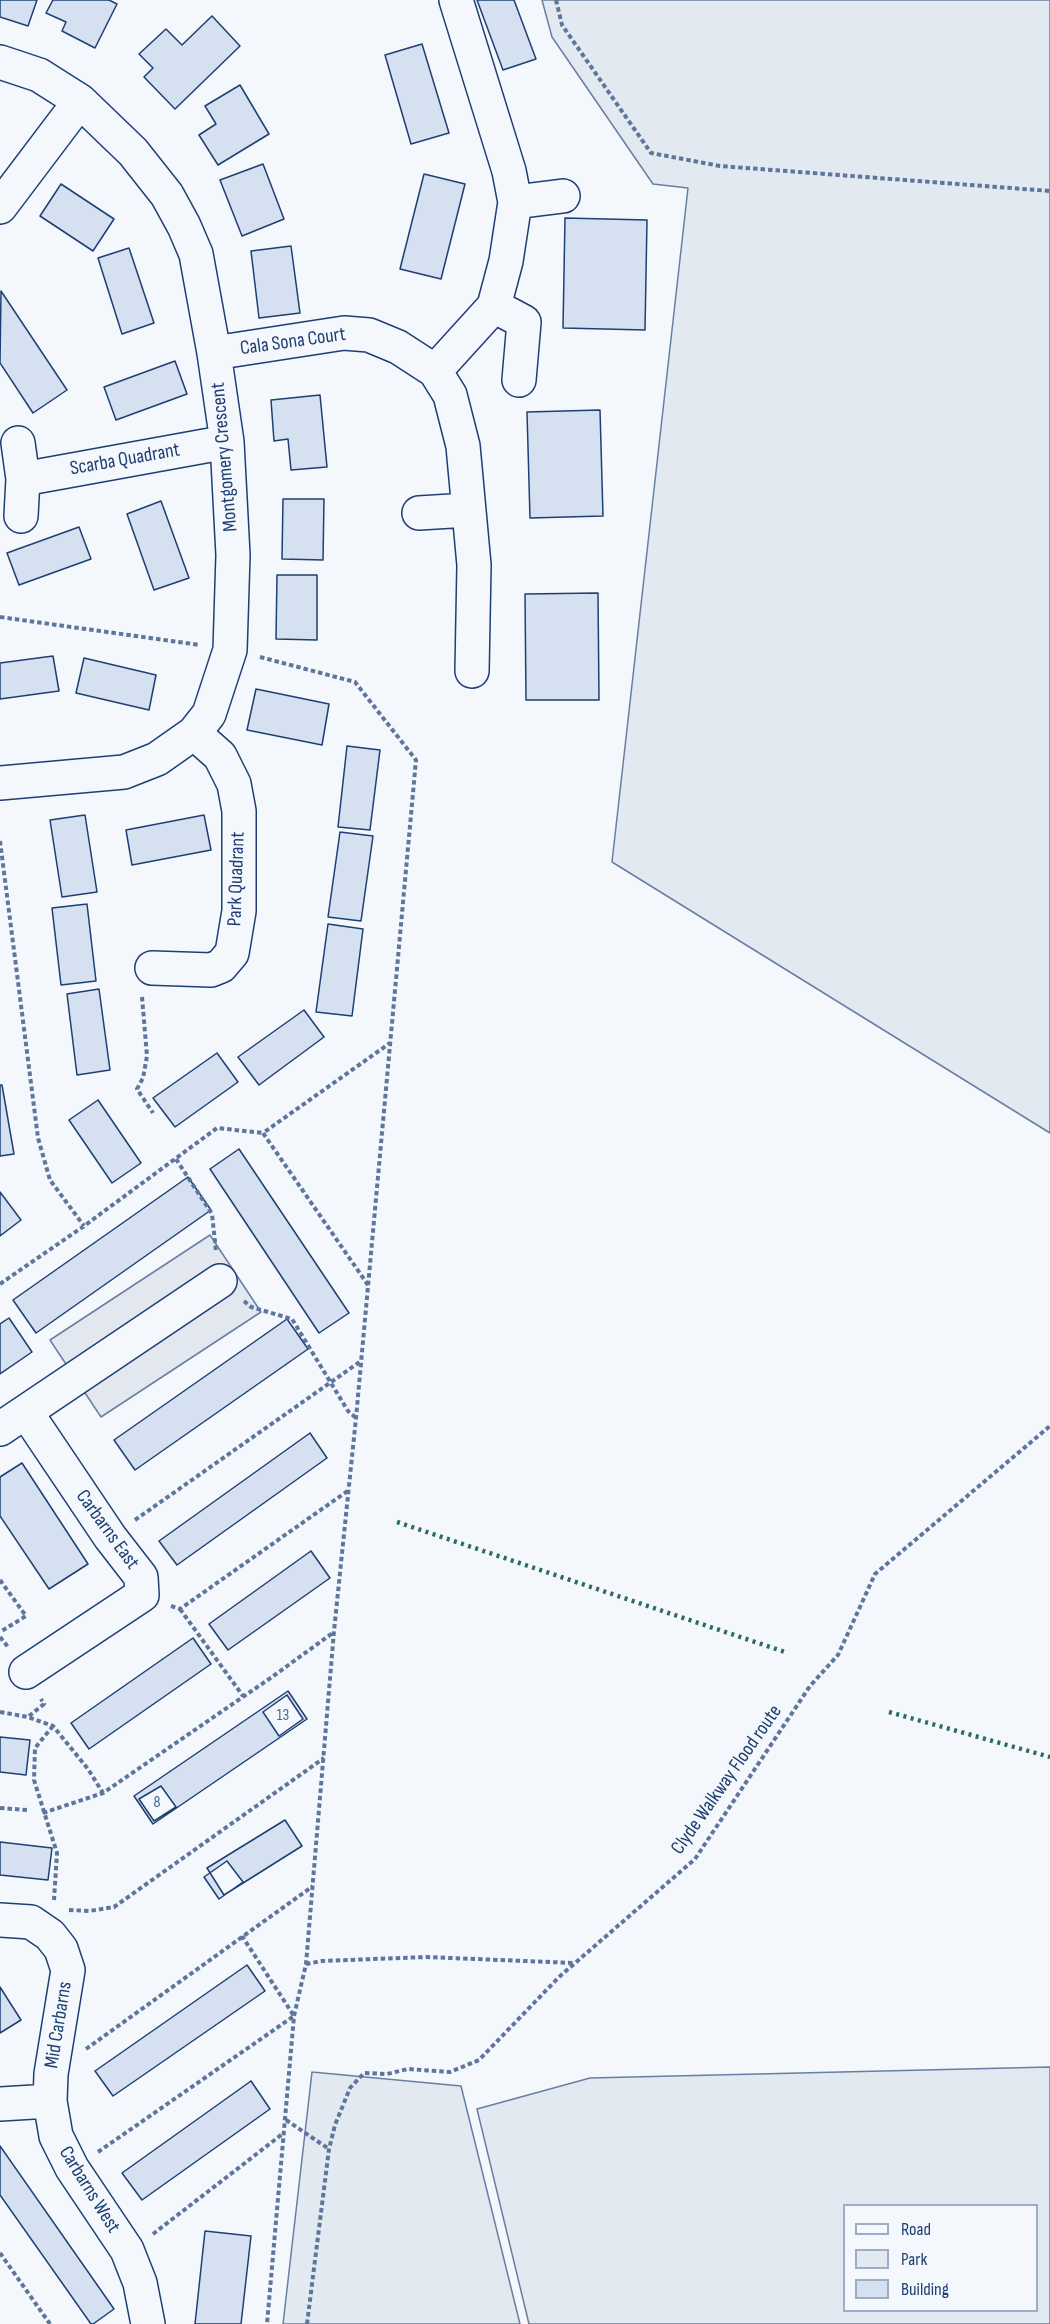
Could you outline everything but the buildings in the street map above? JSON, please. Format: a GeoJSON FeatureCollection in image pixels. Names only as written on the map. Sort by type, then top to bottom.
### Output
{"type":"FeatureCollection","features":[{"type":"Feature","properties":{"kind":"street"},"geometry":{"type":"LineString","coordinates":[[435,371],[494,306],[506,261],[515,202],[509,171],[456,0]]}},
{"type":"Feature","properties":{"kind":"street","name":"Montgomery Crescent"},"geometry":{"type":"LineString","coordinates":[[0,62],[39,75],[80,101],[133,152],[167,195],[184,226],[196,254],[214,353],[227,442],[233,555],[230,650],[208,714],[194,733],[157,759],[124,772],[0,783]]}},
{"type":"Feature","properties":{"kind":"street"},"geometry":{"type":"LineString","coordinates":[[0,207],[80,101]]}},
{"type":"Feature","properties":{"kind":"street"},"geometry":{"type":"LineString","coordinates":[[515,202],[563,196]]}},
{"type":"Feature","properties":{"kind":"street"},"geometry":{"type":"LineString","coordinates":[[494,306],[524,322],[519,380]]}},
{"type":"Feature","properties":{"kind":"street","name":"Cala Sona Court"},"geometry":{"type":"LineString","coordinates":[[214,353],[344,333],[369,335],[398,347],[435,371],[450,395],[463,446],[474,565],[472,671]]}},
{"type":"Feature","properties":{"kind":"street"},"geometry":{"type":"LineString","coordinates":[[18,442],[23,478],[21,516]]}},
{"type":"Feature","properties":{"kind":"street","name":"Scarba Quadrant"},"geometry":{"type":"LineString","coordinates":[[23,478],[227,442]]}},
{"type":"Feature","properties":{"kind":"street"},"geometry":{"type":"LineString","coordinates":[[419,513],[468,510]]}},
{"type":"Feature","properties":{"kind":"street","name":"Park Quadrant"},"geometry":{"type":"LineString","coordinates":[[152,968],[211,970],[221,966],[232,954],[239,910],[239,811],[234,784],[220,756],[194,733]]}},
{"type":"Feature","properties":{"kind":"street","name":"Carbarns East"},"geometry":{"type":"LineString","coordinates":[[26,1672],[142,1595],[141,1577],[13,1421],[220,1281]]}},
{"type":"Feature","properties":{"kind":"street","name":"Mid Carbarns"},"geometry":{"type":"LineString","coordinates":[[0,1920],[31,1923],[50,1935],[61,1949],[68,1970],[51,2088]]}},
{"type":"Feature","properties":{"kind":"street"},"geometry":{"type":"LineString","coordinates":[[0,2104],[51,2088]]}},
{"type":"Feature","properties":{"kind":"street","name":"Carbarns West"},"geometry":{"type":"LineString","coordinates":[[51,2088],[56,2136],[72,2168],[127,2250],[140,2283],[148,2324]]}},
{"type":"Feature","properties":{"kind":"path"},"geometry":{"type":"LineString","coordinates":[[556,0],[561,25],[651,153],[720,166],[1050,191]]}},
{"type":"Feature","properties":{"kind":"path"},"geometry":{"type":"LineString","coordinates":[[0,617],[230,650],[355,682],[416,760],[356,1418],[334,1631],[306,1964],[294,2016],[267,2324]]}},
{"type":"Feature","properties":{"kind":"path"},"geometry":{"type":"LineString","coordinates":[[0,841],[38,1138],[50,1180],[84,1226]]}},
{"type":"Feature","properties":{"kind":"path"},"geometry":{"type":"LineString","coordinates":[[152,968],[140,973],[147,1056],[143,1078],[137,1089],[153,1113]]}},
{"type":"Feature","properties":{"kind":"path"},"geometry":{"type":"LineString","coordinates":[[0,1284],[84,1226],[217,1128],[263,1133],[390,1043]]}},
{"type":"Feature","properties":{"kind":"path"},"geometry":{"type":"LineString","coordinates":[[263,1133],[368,1285]]}},
{"type":"Feature","properties":{"kind":"path"},"geometry":{"type":"LineString","coordinates":[[176,1158],[212,1214],[220,1281],[251,1307],[292,1319],[348,1411],[356,1418]]}},
{"type":"Feature","properties":{"kind":"path"},"geometry":{"type":"LineString","coordinates":[[110,1537],[361,1361]]}},
{"type":"Feature","properties":{"kind":"path","name":"Clyde Walkway Flood route"},"geometry":{"type":"LineString","coordinates":[[307,2324],[329,2149],[335,2125],[350,2088],[364,2073],[387,2074],[408,2068],[450,2072],[479,2061],[574,1963],[695,1858],[810,1686],[838,1655],[875,1574],[1050,1426]]}},
{"type":"Feature","properties":{"kind":"path"},"geometry":{"type":"LineString","coordinates":[[180,1609],[349,1490]]}},
{"type":"Feature","properties":{"kind":"path"},"geometry":{"type":"LineString","coordinates":[[0,1580],[26,1616],[0,1632]]}},
{"type":"Feature","properties":{"kind":"path"},"geometry":{"type":"LineString","coordinates":[[142,1595],[180,1609],[243,1696]]}},
{"type":"Feature","properties":{"kind":"path"},"geometry":{"type":"LineString","coordinates":[[43,1813],[103,1792],[334,1631]]}},
{"type":"Feature","properties":{"kind":"path"},"geometry":{"type":"LineString","coordinates":[[0,1712],[28,1717],[53,1726],[88,1769],[103,1792]]}},
{"type":"Feature","properties":{"kind":"path"},"geometry":{"type":"LineString","coordinates":[[53,1726],[35,1748],[34,1779],[57,1853],[55,1888]]}},
{"type":"Feature","properties":{"kind":"path"},"geometry":{"type":"LineString","coordinates":[[63,1909],[89,1911],[114,1907],[324,1758]]}},
{"type":"Feature","properties":{"kind":"path"},"geometry":{"type":"LineString","coordinates":[[0,1808],[27,1810]]}},
{"type":"Feature","properties":{"kind":"path"},"geometry":{"type":"LineString","coordinates":[[51,2088],[242,1936],[313,1886]]}},
{"type":"Feature","properties":{"kind":"path"},"geometry":{"type":"LineString","coordinates":[[242,1936],[294,2016]]}},
{"type":"Feature","properties":{"kind":"path"},"geometry":{"type":"LineString","coordinates":[[306,1964],[322,1960],[426,1957],[574,1963]]}},
{"type":"Feature","properties":{"kind":"path"},"geometry":{"type":"LineString","coordinates":[[72,2168],[294,2016]]}},
{"type":"Feature","properties":{"kind":"path"},"geometry":{"type":"LineString","coordinates":[[286,2120],[329,2149]]}},
{"type":"Feature","properties":{"kind":"path"},"geometry":{"type":"LineString","coordinates":[[127,2250],[158,2231],[285,2132]]}},
{"type":"Feature","properties":{"kind":"path"},"geometry":{"type":"LineString","coordinates":[[0,2253],[50,2324]]}},
{"type":"Feature","properties":{"kind":"green space"},"geometry":{"type":"Polygon","coordinates":[[[542,0],[1050,0],[1050,1133],[612,862],[688,188],[653,184],[552,37],[542,0]]]}},
{"type":"Feature","properties":{"kind":"green space"},"geometry":{"type":"Polygon","coordinates":[[[1050,2067],[1050,2324],[529,2324],[477,2109],[590,2078],[1050,2067]]]}},
{"type":"Feature","properties":{"kind":"green space"},"geometry":{"type":"Polygon","coordinates":[[[312,2072],[461,2086],[520,2324],[283,2324],[312,2072]]]}},
{"type":"Feature","properties":{"kind":"shaded area"},"geometry":{"type":"Polygon","coordinates":[[[210,1235],[261,1312],[101,1417],[50,1340],[210,1235]]]}},
{"type":"Feature","properties":{"kind":"hedge"},"geometry":{"type":"LineString","coordinates":[[397,1522],[788,1653]]}},
{"type":"Feature","properties":{"kind":"hedge"},"geometry":{"type":"LineString","coordinates":[[889,1712],[1050,1757]]}}]}
